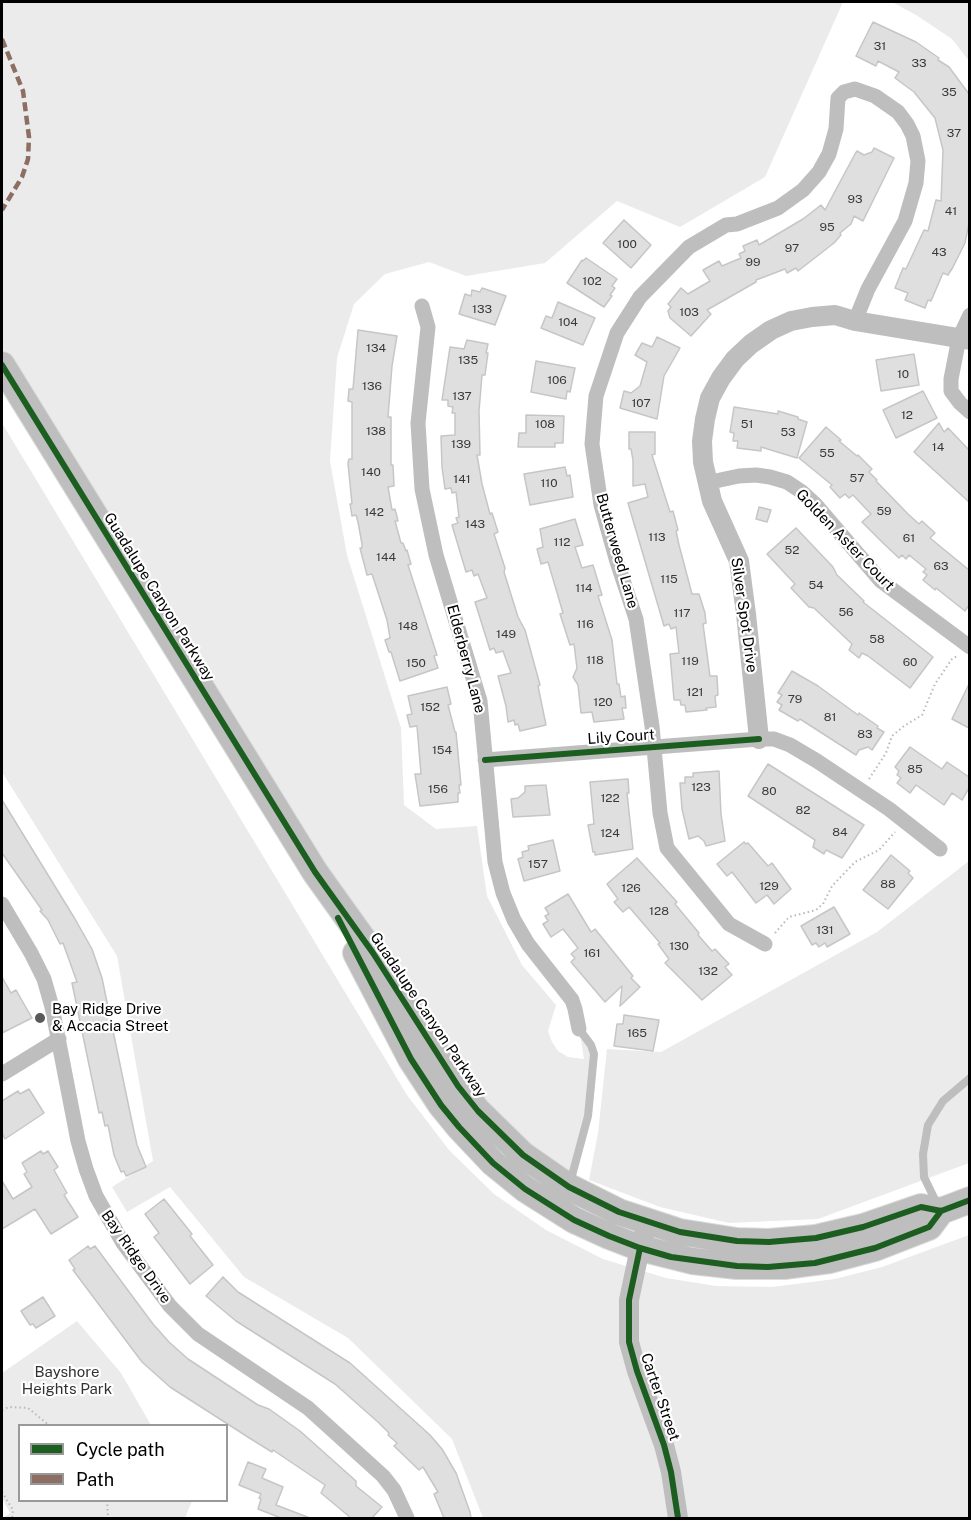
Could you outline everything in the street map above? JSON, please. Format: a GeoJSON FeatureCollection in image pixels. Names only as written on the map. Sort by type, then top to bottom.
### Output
{"type":"FeatureCollection","features":[{"type":"Feature","properties":{"kind":"main road","name":"Guadalupe Canyon Parkway"},"geometry":{"type":"LineString","coordinates":[[2,365],[315,872],[373,953],[445,1066],[473,1105],[523,1155],[569,1187],[604,1206],[648,1223],[705,1237],[777,1242],[816,1238],[848,1232],[921,1207],[941,1211]]}},
{"type":"Feature","properties":{"kind":"main road","name":"Guadalupe Canyon Parkway"},"geometry":{"type":"LineString","coordinates":[[315,872],[411,1059],[441,1105],[459,1127],[500,1168],[551,1207],[609,1236],[640,1248],[684,1259],[730,1266],[761,1267],[799,1265],[845,1257],[929,1227],[941,1211],[969,1200]]}},
{"type":"Feature","properties":{"kind":"street","name":"Butterweed Lane"},"geometry":{"type":"LineString","coordinates":[[765,944],[729,924],[667,848],[660,813],[645,671],[636,619],[617,562],[602,505],[592,444],[596,396],[617,333],[640,297],[689,247],[726,225],[737,224],[778,208],[803,190],[819,172],[829,154],[836,129],[838,98],[844,92],[855,89],[875,96],[891,106],[903,118],[917,151],[918,171],[905,221],[871,282],[855,321]]}},
{"type":"Feature","properties":{"kind":"street","name":"Elderberry Lane"},"geometry":{"type":"LineString","coordinates":[[422,306],[428,327],[418,423],[422,489],[433,544],[480,701],[492,847],[503,893],[514,920],[528,945],[572,1000],[579,1029]]}},
{"type":"Feature","properties":{"kind":"street","name":"Silver Spot Drive"},"geometry":{"type":"LineString","coordinates":[[759,739],[747,614],[739,561],[706,483],[702,441],[705,419],[716,388],[735,359],[751,344],[771,330],[791,321],[812,316],[835,315],[855,321],[964,339]]}},
{"type":"Feature","properties":{"kind":"street"},"geometry":{"type":"LineString","coordinates":[[969,315],[964,339],[952,369],[951,391],[969,412]]}},
{"type":"Feature","properties":{"kind":"street","name":"Golden Aster Court"},"geometry":{"type":"LineString","coordinates":[[706,483],[756,475],[770,477],[794,487],[815,504],[881,581],[965,650]]}},
{"type":"Feature","properties":{"kind":"street","name":"Lily Court"},"geometry":{"type":"LineString","coordinates":[[485,760],[759,739],[774,740],[790,745],[862,791],[940,849]]}},
{"type":"Feature","properties":{"kind":"street","name":"Bay Ridge Drive"},"geometry":{"type":"LineString","coordinates":[[2,904],[32,953],[44,979],[86,1169],[96,1196],[123,1243],[170,1306],[198,1334],[308,1408],[383,1476],[394,1490],[407,1518]]}},
{"type":"Feature","properties":{"kind":"street"},"geometry":{"type":"LineString","coordinates":[[2,1074],[59,1039]]}},
{"type":"Feature","properties":{"kind":"street","name":"Carter Street"},"geometry":{"type":"LineString","coordinates":[[648,1223],[629,1300],[629,1342],[664,1445],[678,1518]]}},
{"type":"Feature","properties":{"kind":"lane"},"geometry":{"type":"LineString","coordinates":[[569,1187],[576,1169],[588,1116],[594,1054],[579,1029]]}},
{"type":"Feature","properties":{"kind":"lane"},"geometry":{"type":"LineString","coordinates":[[941,1211],[924,1177],[925,1139],[934,1113],[943,1101],[969,1078]]}},
{"type":"Feature","properties":{"kind":"path"},"geometry":{"type":"LineString","coordinates":[[862,791],[886,753],[892,736],[922,715],[935,684],[952,659],[965,650]]}},
{"type":"Feature","properties":{"kind":"path"},"geometry":{"type":"LineString","coordinates":[[765,944],[789,917],[816,910],[823,904],[832,886],[855,862],[879,850],[905,821]]}},
{"type":"Feature","properties":{"kind":"path"},"geometry":{"type":"LineString","coordinates":[[2,1410],[9,1407],[28,1408],[49,1424]]}},
{"type":"Feature","properties":{"kind":"path"},"geometry":{"type":"LineString","coordinates":[[2,1492],[13,1510],[12,1518]]}},
{"type":"Feature","properties":{"kind":"path"},"geometry":{"type":"LineString","coordinates":[[107,1502],[108,1518]]}},
{"type":"Feature","properties":{"kind":"green space"},"geometry":{"type":"Polygon","coordinates":[[[2,2],[843,2],[765,177],[680,227],[617,201],[545,263],[466,276],[429,262],[385,274],[354,304],[337,358],[330,461],[347,555],[401,728],[404,805],[436,829],[477,826],[487,896],[522,965],[556,1005],[548,1031],[552,1042],[558,1051],[568,1057],[584,1059],[579,1029],[591,1046],[590,1105],[573,1178],[500,1134],[2,365],[2,2]]]}},
{"type":"Feature","properties":{"kind":"green space"},"geometry":{"type":"Polygon","coordinates":[[[892,2],[969,2],[969,61],[952,39],[892,2]]]}},
{"type":"Feature","properties":{"kind":"green space"},"geometry":{"type":"Polygon","coordinates":[[[2,423],[407,1095],[449,1150],[494,1194],[546,1230],[603,1259],[666,1278],[716,1286],[772,1287],[835,1279],[882,1267],[969,1235],[969,1518],[483,1518],[452,1439],[348,1338],[244,1277],[170,1187],[127,1212],[112,1187],[153,1161],[117,956],[2,772],[2,423]]]}},
{"type":"Feature","properties":{"kind":"green space"},"geometry":{"type":"Polygon","coordinates":[[[969,861],[969,1163],[818,1219],[729,1223],[660,1207],[589,1180],[598,1133],[607,1049],[661,1052],[877,932],[969,861]]]}},
{"type":"Feature","properties":{"kind":"green space","name":"Bayshore Heights Park"},"geometry":{"type":"Polygon","coordinates":[[[77,1321],[121,1373],[150,1424],[18,1424],[18,1502],[192,1502],[185,1518],[2,1518],[10,1513],[2,1498],[2,1373],[77,1321]]]}},
{"type":"Feature","properties":{"kind":"building"},"geometry":{"type":"Polygon","coordinates":[[[873,22],[916,42],[939,58],[938,60],[949,67],[969,94],[969,223],[965,243],[948,275],[943,273],[931,301],[928,300],[925,308],[905,300],[908,293],[895,288],[924,230],[928,231],[936,200],[941,201],[943,150],[935,118],[914,92],[895,78],[899,72],[878,61],[876,66],[856,56],[873,22]]]}},
{"type":"Feature","properties":{"kind":"building"},"geometry":{"type":"Polygon","coordinates":[[[874,148],[894,158],[863,221],[854,216],[851,224],[840,233],[841,235],[834,243],[798,271],[796,268],[787,273],[785,269],[756,280],[707,310],[711,314],[691,336],[670,318],[668,311],[671,307],[668,304],[681,288],[688,294],[710,281],[703,270],[719,261],[722,266],[741,258],[739,254],[745,251],[743,246],[757,240],[759,245],[803,219],[821,205],[825,210],[857,151],[864,155],[872,152],[874,148]]]}},
{"type":"Feature","properties":{"kind":"building"},"geometry":{"type":"Polygon","coordinates":[[[624,220],[651,245],[631,268],[603,243],[624,220]]]}},
{"type":"Feature","properties":{"kind":"building"},"geometry":{"type":"Polygon","coordinates":[[[586,258],[617,279],[612,286],[615,288],[610,295],[612,296],[604,307],[567,283],[582,260],[586,258]]]}},
{"type":"Feature","properties":{"kind":"building"},"geometry":{"type":"Polygon","coordinates":[[[482,288],[506,296],[495,325],[459,314],[465,294],[471,296],[472,290],[480,292],[482,288]]]}},
{"type":"Feature","properties":{"kind":"building"},"geometry":{"type":"Polygon","coordinates":[[[558,302],[595,318],[583,345],[541,328],[546,316],[552,318],[558,302]]]}},
{"type":"Feature","properties":{"kind":"building"},"geometry":{"type":"Polygon","coordinates":[[[358,330],[397,336],[388,417],[391,417],[391,465],[393,465],[394,486],[388,487],[392,510],[395,509],[398,521],[395,521],[401,543],[407,550],[411,564],[408,565],[437,655],[434,656],[438,668],[400,681],[385,640],[390,638],[387,620],[372,574],[367,575],[360,548],[362,544],[358,522],[356,515],[352,516],[350,504],[352,504],[348,463],[349,459],[352,459],[352,402],[348,401],[349,389],[353,389],[358,330]]]}},
{"type":"Feature","properties":{"kind":"building"},"geometry":{"type":"Polygon","coordinates":[[[657,337],[680,348],[664,376],[657,419],[620,408],[624,391],[631,393],[640,386],[647,362],[635,355],[642,343],[652,347],[657,337]]]}},
{"type":"Feature","properties":{"kind":"building"},"geometry":{"type":"Polygon","coordinates":[[[467,340],[488,344],[485,375],[482,375],[479,411],[480,455],[477,455],[490,514],[492,513],[498,532],[494,534],[505,568],[504,572],[518,617],[525,630],[540,685],[538,686],[546,725],[520,731],[514,720],[508,722],[498,676],[511,673],[503,651],[496,653],[494,648],[490,650],[475,602],[487,598],[478,574],[474,576],[472,570],[466,572],[452,525],[458,523],[456,518],[459,517],[456,492],[452,493],[451,488],[445,489],[442,467],[441,436],[455,435],[453,407],[448,406],[448,400],[442,400],[450,347],[464,349],[467,340]]]}},
{"type":"Feature","properties":{"kind":"building"},"geometry":{"type":"Polygon","coordinates":[[[914,354],[919,385],[881,391],[876,360],[914,354]]]}},
{"type":"Feature","properties":{"kind":"building"},"geometry":{"type":"Polygon","coordinates":[[[536,361],[575,368],[570,392],[567,391],[566,399],[531,392],[536,361]]]}},
{"type":"Feature","properties":{"kind":"building"},"geometry":{"type":"Polygon","coordinates":[[[923,391],[937,418],[896,438],[883,410],[923,391]]]}},
{"type":"Feature","properties":{"kind":"building"},"geometry":{"type":"Polygon","coordinates":[[[734,407],[778,414],[778,411],[807,422],[797,458],[761,447],[761,451],[737,448],[738,441],[733,441],[734,433],[730,432],[734,407]]]}},
{"type":"Feature","properties":{"kind":"building"},"geometry":{"type":"Polygon","coordinates":[[[526,415],[564,416],[563,443],[555,443],[555,447],[518,447],[519,433],[526,433],[526,415]]]}},
{"type":"Feature","properties":{"kind":"building"},"geometry":{"type":"Polygon","coordinates":[[[939,423],[944,432],[948,428],[969,450],[969,502],[914,452],[939,423]]]}},
{"type":"Feature","properties":{"kind":"building"},"geometry":{"type":"Polygon","coordinates":[[[826,427],[872,469],[869,472],[876,481],[908,514],[919,524],[922,521],[935,533],[930,538],[969,570],[969,605],[965,611],[923,580],[927,575],[923,572],[926,569],[909,555],[906,559],[902,555],[899,558],[862,522],[871,514],[853,495],[849,498],[845,494],[840,498],[830,487],[832,485],[799,458],[826,427]]]}},
{"type":"Feature","properties":{"kind":"building"},"geometry":{"type":"Polygon","coordinates":[[[629,432],[655,432],[655,454],[652,455],[670,512],[673,511],[692,594],[699,594],[705,613],[706,623],[703,624],[710,676],[717,676],[716,707],[706,708],[707,710],[686,712],[685,705],[681,705],[680,700],[674,700],[670,654],[679,653],[676,627],[671,629],[669,624],[664,626],[628,503],[648,497],[645,484],[633,486],[633,460],[631,449],[629,449],[629,432]]]}},
{"type":"Feature","properties":{"kind":"building"},"geometry":{"type":"Polygon","coordinates":[[[565,467],[567,476],[570,475],[573,497],[530,505],[524,474],[565,467]]]}},
{"type":"Feature","properties":{"kind":"building"},"geometry":{"type":"Polygon","coordinates":[[[759,507],[771,510],[767,522],[756,519],[759,507]]]}},
{"type":"Feature","properties":{"kind":"building"},"geometry":{"type":"Polygon","coordinates":[[[575,519],[583,545],[575,547],[582,568],[593,565],[602,595],[598,596],[612,640],[617,684],[619,684],[621,697],[625,696],[626,708],[622,708],[624,719],[594,722],[592,712],[581,713],[578,685],[573,677],[577,668],[574,644],[570,645],[560,614],[563,613],[548,562],[541,564],[537,549],[543,547],[540,529],[575,519]]]}},
{"type":"Feature","properties":{"kind":"building"},"geometry":{"type":"Polygon","coordinates":[[[796,528],[863,602],[933,657],[910,688],[868,656],[862,653],[859,658],[849,650],[852,644],[814,608],[809,607],[791,588],[795,584],[767,554],[796,528]]]}},
{"type":"Feature","properties":{"kind":"building"},"geometry":{"type":"Polygon","coordinates":[[[792,671],[878,726],[877,728],[884,732],[872,750],[868,747],[859,750],[856,755],[800,719],[798,721],[779,710],[782,705],[777,702],[782,695],[778,693],[792,671]]]}},
{"type":"Feature","properties":{"kind":"building"},"geometry":{"type":"Polygon","coordinates":[[[969,684],[969,728],[952,719],[969,684]]]}},
{"type":"Feature","properties":{"kind":"building"},"geometry":{"type":"Polygon","coordinates":[[[447,687],[451,704],[448,705],[456,732],[461,785],[459,785],[458,802],[420,806],[415,774],[421,774],[417,726],[410,727],[407,715],[412,714],[408,696],[447,687]]]}},
{"type":"Feature","properties":{"kind":"building"},"geometry":{"type":"Polygon","coordinates":[[[910,747],[942,769],[947,762],[969,777],[969,788],[962,800],[952,793],[944,805],[916,785],[910,793],[897,783],[901,778],[897,775],[899,771],[895,767],[910,747]]]}},
{"type":"Feature","properties":{"kind":"building"},"geometry":{"type":"Polygon","coordinates":[[[768,764],[864,825],[842,858],[826,850],[824,854],[813,847],[815,840],[748,796],[768,764]]]}},
{"type":"Feature","properties":{"kind":"building"},"geometry":{"type":"Polygon","coordinates":[[[719,771],[725,841],[706,846],[698,836],[689,839],[682,809],[680,783],[685,783],[685,777],[693,777],[693,773],[719,771]]]}},
{"type":"Feature","properties":{"kind":"building"},"geometry":{"type":"Polygon","coordinates":[[[628,779],[629,793],[627,793],[633,849],[595,855],[588,825],[594,824],[590,782],[628,779]]]}},
{"type":"Feature","properties":{"kind":"building"},"geometry":{"type":"Polygon","coordinates":[[[546,785],[550,815],[513,817],[511,799],[518,798],[525,792],[525,786],[546,785]]]}},
{"type":"Feature","properties":{"kind":"building"},"geometry":{"type":"Polygon","coordinates":[[[2,800],[92,949],[102,978],[137,1145],[146,1167],[126,1176],[124,1171],[121,1172],[114,1155],[108,1125],[105,1126],[102,1112],[99,1113],[72,983],[77,982],[63,943],[60,944],[48,920],[40,911],[42,910],[2,853],[2,800]]]}},
{"type":"Feature","properties":{"kind":"building"},"geometry":{"type":"Polygon","coordinates":[[[553,840],[560,871],[524,881],[518,859],[523,857],[522,852],[529,850],[528,846],[553,840]]]}},
{"type":"Feature","properties":{"kind":"building"},"geometry":{"type":"Polygon","coordinates":[[[744,842],[748,843],[768,866],[772,863],[791,889],[774,904],[767,895],[756,903],[732,872],[727,876],[717,864],[744,842]]]}},
{"type":"Feature","properties":{"kind":"building"},"geometry":{"type":"Polygon","coordinates":[[[891,855],[910,871],[908,873],[913,878],[888,909],[863,890],[891,855]]]}},
{"type":"Feature","properties":{"kind":"building"},"geometry":{"type":"Polygon","coordinates":[[[637,858],[677,902],[675,904],[699,933],[698,935],[712,951],[715,949],[729,964],[725,967],[732,975],[702,1000],[665,963],[669,959],[658,944],[660,943],[629,907],[623,912],[614,902],[618,899],[607,884],[637,858]]]}},
{"type":"Feature","properties":{"kind":"building"},"geometry":{"type":"Polygon","coordinates":[[[568,894],[591,932],[595,929],[640,987],[620,1006],[622,986],[605,1002],[571,962],[575,958],[571,954],[578,948],[563,929],[551,937],[543,924],[548,921],[545,916],[549,914],[545,908],[568,894]]]}},
{"type":"Feature","properties":{"kind":"building"},"geometry":{"type":"Polygon","coordinates":[[[834,907],[850,934],[827,947],[825,943],[819,947],[816,943],[812,945],[801,926],[834,907]]]}},
{"type":"Feature","properties":{"kind":"building"},"geometry":{"type":"Polygon","coordinates":[[[2,977],[11,993],[16,990],[32,1018],[2,1033],[2,977]]]}},
{"type":"Feature","properties":{"kind":"building"},"geometry":{"type":"Polygon","coordinates":[[[624,1015],[659,1020],[653,1051],[614,1046],[617,1024],[623,1024],[624,1015]]]}},
{"type":"Feature","properties":{"kind":"building"},"geometry":{"type":"Polygon","coordinates":[[[29,1089],[44,1113],[5,1139],[2,1133],[2,1101],[18,1091],[20,1094],[29,1089]]]}},
{"type":"Feature","properties":{"kind":"building"},"geometry":{"type":"Polygon","coordinates":[[[41,1151],[43,1154],[48,1151],[58,1167],[54,1170],[67,1193],[64,1195],[78,1217],[51,1234],[35,1209],[2,1229],[2,1181],[13,1199],[32,1187],[24,1174],[27,1172],[22,1163],[41,1151]]]}},
{"type":"Feature","properties":{"kind":"building"},"geometry":{"type":"Polygon","coordinates":[[[164,1199],[213,1265],[190,1284],[154,1237],[159,1233],[145,1214],[164,1199]]]}},
{"type":"Feature","properties":{"kind":"building"},"geometry":{"type":"Polygon","coordinates":[[[88,1246],[90,1249],[95,1246],[153,1324],[188,1359],[300,1431],[356,1481],[356,1486],[382,1507],[372,1518],[351,1518],[321,1493],[325,1485],[170,1387],[142,1362],[73,1270],[75,1269],[69,1260],[88,1246]]]}},
{"type":"Feature","properties":{"kind":"building"},"geometry":{"type":"Polygon","coordinates":[[[223,1277],[238,1292],[350,1363],[430,1435],[442,1449],[456,1473],[471,1518],[444,1518],[434,1494],[438,1492],[423,1467],[419,1470],[394,1446],[397,1443],[379,1423],[335,1384],[236,1321],[206,1296],[223,1277]]]}},
{"type":"Feature","properties":{"kind":"building"},"geometry":{"type":"Polygon","coordinates":[[[43,1297],[55,1316],[36,1328],[33,1324],[30,1325],[21,1311],[43,1297]]]}},
{"type":"Feature","properties":{"kind":"building"},"geometry":{"type":"Polygon","coordinates":[[[248,1462],[266,1469],[262,1478],[283,1487],[276,1505],[310,1518],[281,1518],[258,1509],[261,1494],[239,1485],[248,1462]]]}},
{"type":"Feature","properties":{"kind":"marked path"},"geometry":{"type":"LineString","coordinates":[[2,39],[23,91],[29,137],[28,159],[22,177],[2,210]]}},
{"type":"Feature","properties":{"kind":"cycle path"},"geometry":{"type":"LineString","coordinates":[[2,365],[315,872],[373,953],[458,1086],[478,1111],[523,1155],[569,1187],[619,1212],[680,1232],[737,1241],[769,1242],[816,1238],[863,1227],[921,1207],[941,1211],[970,1200]]}},
{"type":"Feature","properties":{"kind":"cycle path"},"geometry":{"type":"LineString","coordinates":[[485,760],[759,739]]}},
{"type":"Feature","properties":{"kind":"cycle path"},"geometry":{"type":"LineString","coordinates":[[338,918],[411,1059],[441,1105],[493,1163],[525,1189],[574,1220],[640,1248],[671,1257],[737,1266],[768,1267],[815,1263],[875,1248],[929,1227],[941,1211]]}},
{"type":"Feature","properties":{"kind":"cycle path"},"geometry":{"type":"LineString","coordinates":[[640,1248],[629,1300],[629,1342],[664,1445],[678,1518]]}},
{"type":"Feature","properties":{"kind":"place","name":"Bay Ridge Drive & Accacia Street"},"geometry":{"type":"Point","coordinates":[40,1018]}}]}
